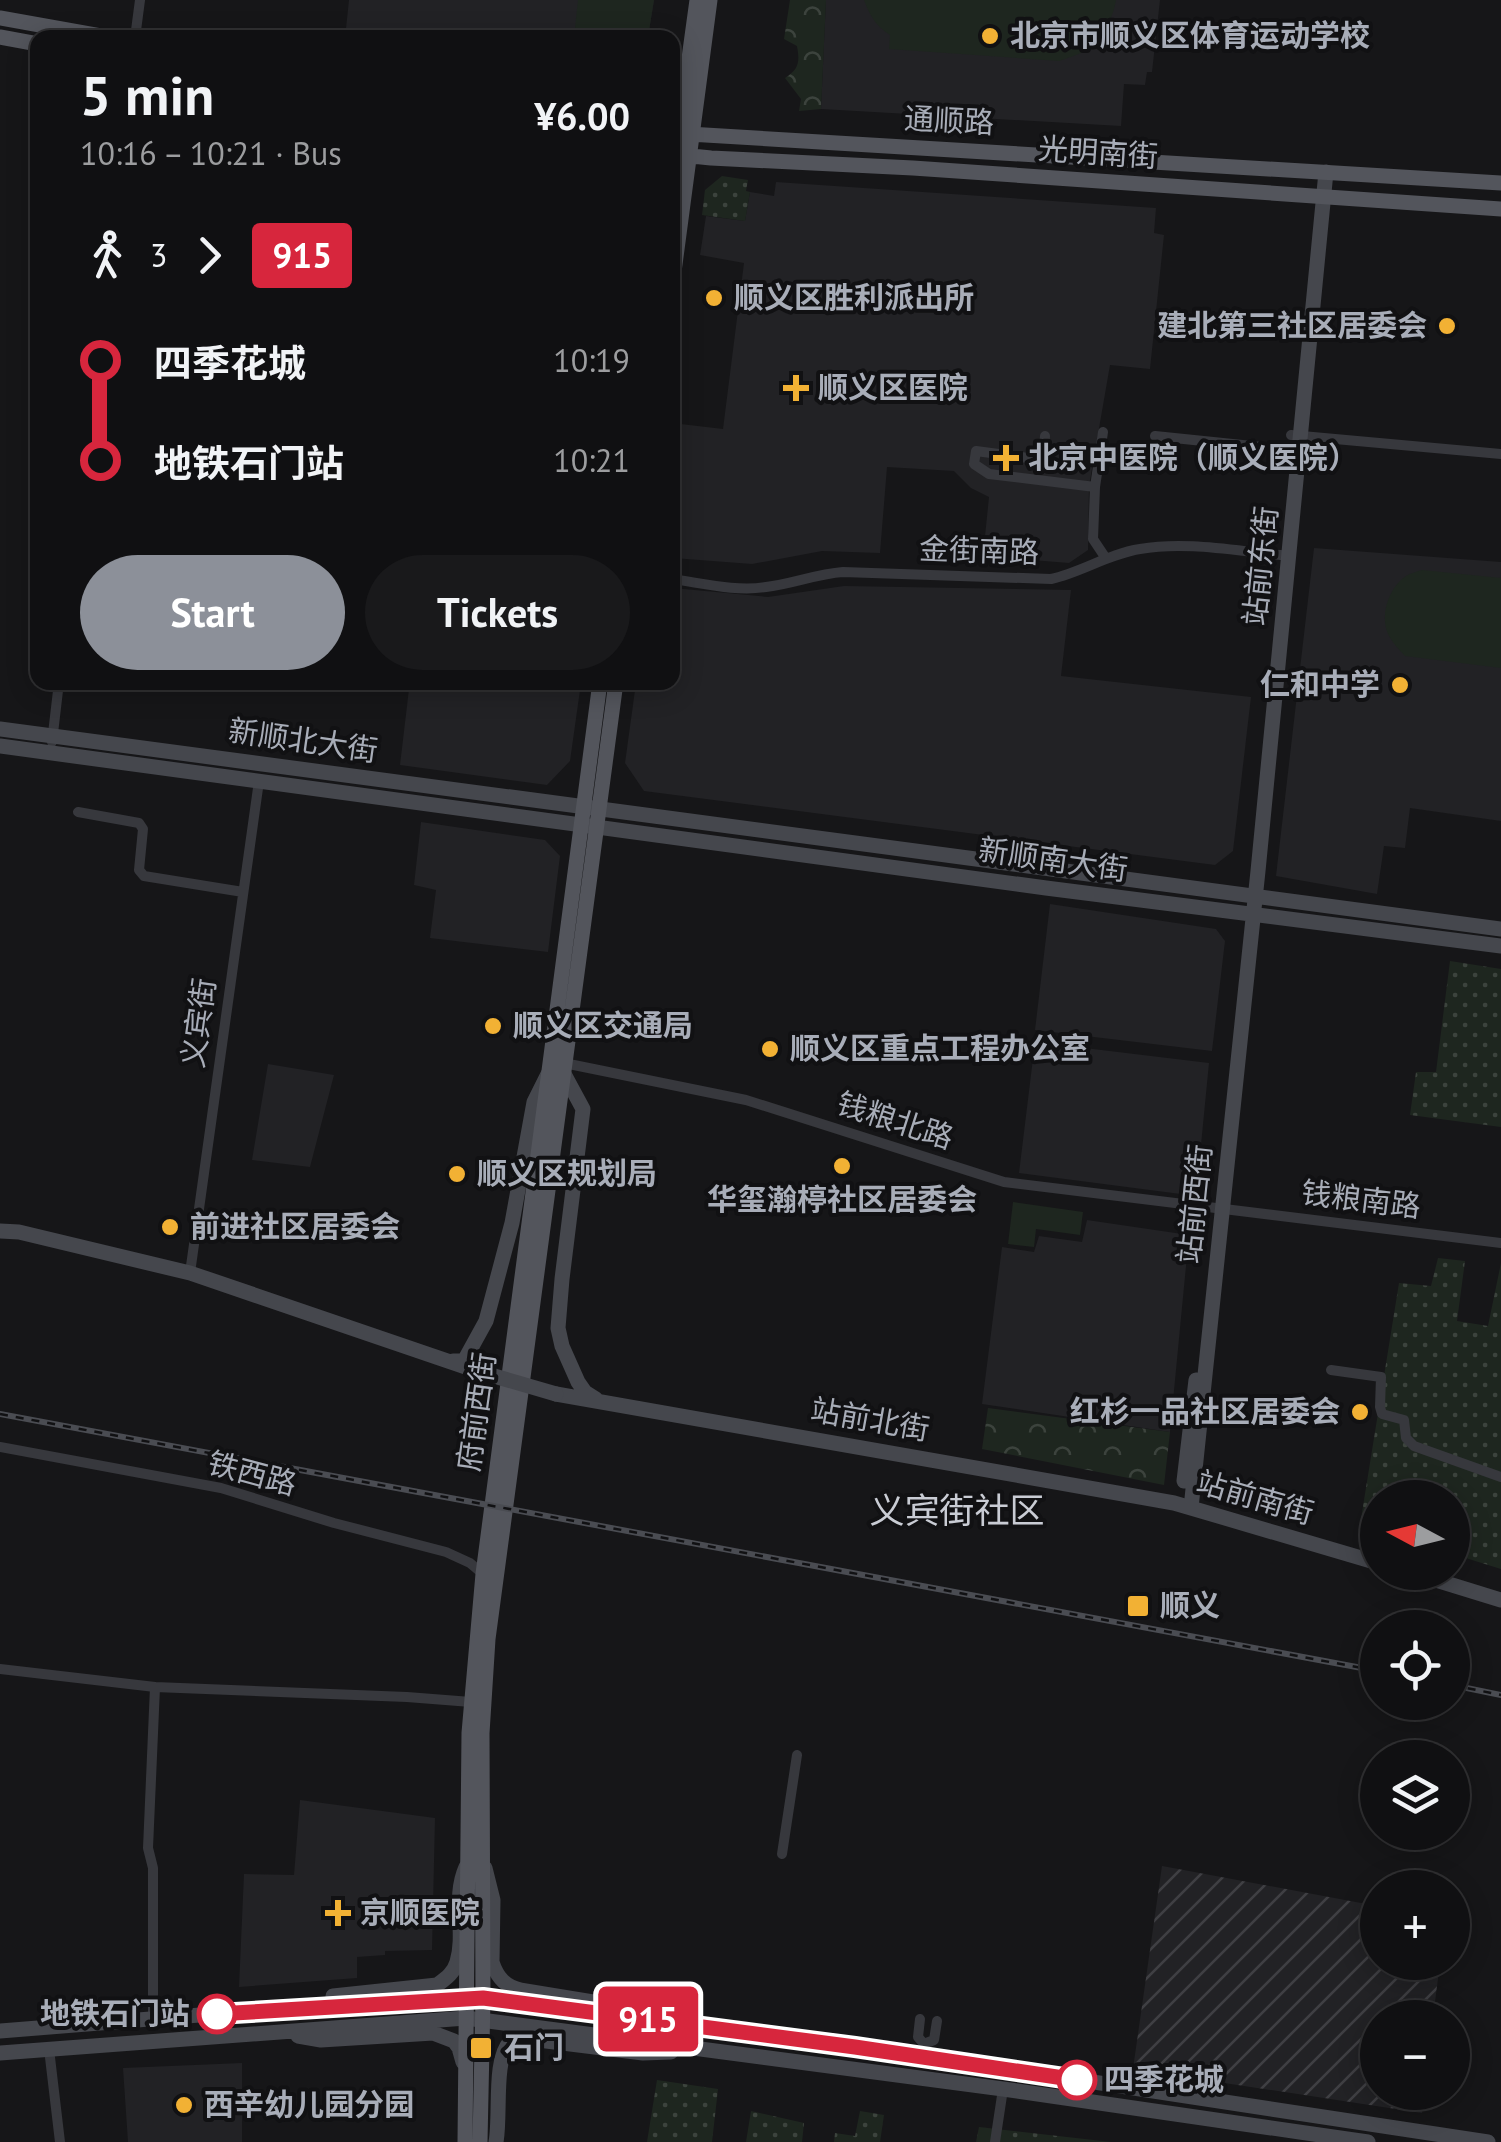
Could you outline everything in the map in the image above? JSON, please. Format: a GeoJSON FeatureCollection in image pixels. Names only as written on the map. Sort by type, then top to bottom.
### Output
{"type":"FeatureCollection","features":[{"type":"Feature","properties":{"kind":"main road"},"geometry":{"type":"LineString","coordinates":[[681,134],[697,0]]}},
{"type":"Feature","properties":{"kind":"main road"},"geometry":{"type":"LineString","coordinates":[[681,134],[710,0]]}},
{"type":"Feature","properties":{"kind":"main road"},"geometry":{"type":"LineString","coordinates":[[0,18],[67,30]]}},
{"type":"Feature","properties":{"kind":"main road"},"geometry":{"type":"LineString","coordinates":[[0,36],[30,42]]}},
{"type":"Feature","properties":{"kind":"main road","name":"通顺路"},"geometry":{"type":"LineString","coordinates":[[681,134],[1501,183]]}},
{"type":"Feature","properties":{"kind":"main road","name":"光明南街"},"geometry":{"type":"LineString","coordinates":[[680,155],[1501,208]]}},
{"type":"Feature","properties":{"kind":"main road","name":"站前东街"},"geometry":{"type":"LineString","coordinates":[[1250,905],[1321,172]]}},
{"type":"Feature","properties":{"kind":"main road","name":"站前东街"},"geometry":{"type":"LineString","coordinates":[[1250,905],[1294,440]]}},
{"type":"Feature","properties":{"kind":"main road"},"geometry":{"type":"LineString","coordinates":[[591,808],[599,690]]}},
{"type":"Feature","properties":{"kind":"main road"},"geometry":{"type":"LineString","coordinates":[[591,808],[614,690]]}},
{"type":"Feature","properties":{"kind":"main road","name":"新顺北大街"},"geometry":{"type":"LineString","coordinates":[[0,729],[52,744],[259,781],[588,826]]}},
{"type":"Feature","properties":{"kind":"main road","name":"新顺北大街"},"geometry":{"type":"LineString","coordinates":[[0,746],[52,744],[591,808]]}},
{"type":"Feature","properties":{"kind":"main road","name":"新顺南大街"},"geometry":{"type":"LineString","coordinates":[[591,808],[1501,946]]}},
{"type":"Feature","properties":{"kind":"main road","name":"府前西街"},"geometry":{"type":"LineString","coordinates":[[476,1863],[488,1639],[591,808]]}},
{"type":"Feature","properties":{"kind":"main road","name":"新顺南大街"},"geometry":{"type":"LineString","coordinates":[[588,826],[1250,905],[1501,928]]}},
{"type":"Feature","properties":{"kind":"main road","name":"站前西街"},"geometry":{"type":"LineString","coordinates":[[1182,1505],[1250,905]]}},
{"type":"Feature","properties":{"kind":"main road"},"geometry":{"type":"LineString","coordinates":[[0,1231],[20,1232],[190,1273],[448,1361],[464,1361],[486,1321],[512,1223],[534,1102],[559,1068],[583,1109],[558,1328],[578,1382],[593,1398],[606,1402]]}},
{"type":"Feature","properties":{"kind":"main road","name":"府前西街"},"geometry":{"type":"LineString","coordinates":[[475,2008],[471,1702],[483,1574],[559,1068]]}},
{"type":"Feature","properties":{"kind":"main road","name":"站前北街"},"geometry":{"type":"LineString","coordinates":[[448,1361],[556,1394],[1182,1505]]}},
{"type":"Feature","properties":{"kind":"main road","name":"站前南街"},"geometry":{"type":"LineString","coordinates":[[1182,1505],[1360,1558]]}},
{"type":"Feature","properties":{"kind":"main road"},"geometry":{"type":"LineString","coordinates":[[1468,1590],[1501,1600]]}},
{"type":"Feature","properties":{"kind":"main road"},"geometry":{"type":"LineString","coordinates":[[287,2008],[315,1998],[437,1985],[458,1960],[460,1884],[476,1863],[493,1900],[492,1960],[507,1986],[637,2008],[669,2022]]}},
{"type":"Feature","properties":{"kind":"main road"},"geometry":{"type":"LineString","coordinates":[[0,2031],[287,2008],[475,2008],[669,2022],[923,2050],[1445,2139],[1488,2142]]}},
{"type":"Feature","properties":{"kind":"main road"},"geometry":{"type":"LineString","coordinates":[[465,2142],[475,2008]]}},
{"type":"Feature","properties":{"kind":"main road"},"geometry":{"type":"LineString","coordinates":[[475,2008],[480,2142]]}},
{"type":"Feature","properties":{"kind":"main road"},"geometry":{"type":"LineString","coordinates":[[0,2053],[284,2032],[475,2008],[704,2049],[1368,2142]]}},
{"type":"Feature","properties":{"kind":"main road"},"geometry":{"type":"LineString","coordinates":[[284,2032],[321,2040],[442,2035],[459,2048],[466,2090]]}},
{"type":"Feature","properties":{"kind":"main road"},"geometry":{"type":"LineString","coordinates":[[496,2142],[502,2052],[510,2042],[530,2039],[644,2053],[704,2049]]}},
{"type":"Feature","properties":{"kind":"street"},"geometry":{"type":"LineString","coordinates":[[136,30],[140,0]]}},
{"type":"Feature","properties":{"kind":"street"},"geometry":{"type":"LineString","coordinates":[[1102,432],[1093,539],[1105,557]]}},
{"type":"Feature","properties":{"kind":"street"},"geometry":{"type":"LineString","coordinates":[[1045,436],[1043,460],[976,451],[974,464],[989,474],[1095,487]]}},
{"type":"Feature","properties":{"kind":"street"},"geometry":{"type":"LineString","coordinates":[[1155,436],[1294,440],[1501,454]]}},
{"type":"Feature","properties":{"kind":"street","name":"金街南路"},"geometry":{"type":"LineString","coordinates":[[680,580],[766,588],[843,572],[1052,579],[1105,557],[1139,549],[1172,546],[1281,554]]}},
{"type":"Feature","properties":{"kind":"street"},"geometry":{"type":"LineString","coordinates":[[52,744],[58,690]]}},
{"type":"Feature","properties":{"kind":"street","name":"义宾街"},"geometry":{"type":"LineString","coordinates":[[190,1273],[259,781]]}},
{"type":"Feature","properties":{"kind":"street"},"geometry":{"type":"LineString","coordinates":[[78,812],[139,823],[139,870],[144,876],[243,892]]}},
{"type":"Feature","properties":{"kind":"street","name":"钱粮北路"},"geometry":{"type":"LineString","coordinates":[[559,1068],[746,1100],[1004,1182],[1218,1208]]}},
{"type":"Feature","properties":{"kind":"street","name":"钱粮南路"},"geometry":{"type":"LineString","coordinates":[[1218,1208],[1501,1242]]}},
{"type":"Feature","properties":{"kind":"street"},"geometry":{"type":"LineString","coordinates":[[1332,1370],[1381,1377],[1382,1414],[1404,1420],[1406,1438],[1414,1446],[1501,1477]]}},
{"type":"Feature","properties":{"kind":"street","name":"铁西路"},"geometry":{"type":"LineString","coordinates":[[0,1447],[221,1488],[446,1552],[483,1574]]}},
{"type":"Feature","properties":{"kind":"street"},"geometry":{"type":"LineString","coordinates":[[0,1669],[155,1687],[471,1702]]}},
{"type":"Feature","properties":{"kind":"street"},"geometry":{"type":"LineString","coordinates":[[153,2019],[153,1868],[148,1848],[155,1687]]}},
{"type":"Feature","properties":{"kind":"street"},"geometry":{"type":"LineString","coordinates":[[782,1854],[798,1756]]}},
{"type":"Feature","properties":{"kind":"street"},"geometry":{"type":"LineString","coordinates":[[920,2019],[918,2038],[923,2050],[934,2040],[937,2021]]}},
{"type":"Feature","properties":{"kind":"street"},"geometry":{"type":"LineString","coordinates":[[49,2050],[60,2142]]}},
{"type":"Feature","properties":{"kind":"street"},"geometry":{"type":"LineString","coordinates":[[995,2142],[1004,2089]]}},
{"type":"Feature","properties":{"kind":"shaded area"},"geometry":{"type":"Polygon","coordinates":[[[349,0],[654,0],[649,30],[346,30],[349,0]]]}},
{"type":"Feature","properties":{"kind":"shaded area","name":"北京市顺义区体育运动学校"},"geometry":{"type":"Polygon","coordinates":[[[826,0],[1160,0],[1152,72],[1147,72],[1145,85],[1124,84],[1121,126],[821,109],[826,0]]]}},
{"type":"Feature","properties":{"kind":"shaded area","name":"顺义区医院"},"geometry":{"type":"Polygon","coordinates":[[[776,182],[1156,208],[1154,233],[1164,235],[1150,369],[1110,365],[1089,486],[1088,550],[1069,563],[983,556],[989,497],[971,488],[954,471],[887,467],[880,553],[822,551],[752,564],[680,559],[680,424],[723,429],[744,263],[700,255],[706,216],[745,221],[750,192],[774,196],[776,182]]]}},
{"type":"Feature","properties":{"kind":"shaded area","name":"仁和中学"},"geometry":{"type":"Polygon","coordinates":[[[1314,548],[1501,562],[1501,821],[1410,808],[1405,848],[1384,846],[1377,894],[1276,876],[1314,548]]]}},
{"type":"Feature","properties":{"kind":"shaded area"},"geometry":{"type":"Polygon","coordinates":[[[844,586],[1071,590],[1061,676],[1251,697],[1233,851],[1215,865],[644,791],[625,763],[635,690],[680,690],[680,589],[768,597],[844,586]]]}},
{"type":"Feature","properties":{"kind":"shaded area"},"geometry":{"type":"Polygon","coordinates":[[[409,690],[580,690],[570,761],[547,785],[400,765],[409,690]]]}},
{"type":"Feature","properties":{"kind":"shaded area"},"geometry":{"type":"Polygon","coordinates":[[[421,822],[545,840],[560,856],[548,952],[430,938],[436,890],[414,885],[421,822]]]}},
{"type":"Feature","properties":{"kind":"shaded area"},"geometry":{"type":"Polygon","coordinates":[[[1050,904],[1216,929],[1225,941],[1212,1051],[1035,1030],[1050,904]]]}},
{"type":"Feature","properties":{"kind":"shaded area"},"geometry":{"type":"Polygon","coordinates":[[[1035,1042],[1209,1063],[1196,1196],[1019,1173],[1035,1042]]]}},
{"type":"Feature","properties":{"kind":"shaded area"},"geometry":{"type":"Polygon","coordinates":[[[268,1064],[334,1075],[310,1167],[252,1160],[268,1064]]]}},
{"type":"Feature","properties":{"kind":"shaded area"},"geometry":{"type":"Polygon","coordinates":[[[1087,1220],[1189,1235],[1170,1432],[982,1404],[1002,1247],[1034,1252],[1039,1236],[1082,1242],[1087,1220]]]}},
{"type":"Feature","properties":{"kind":"shaded area","name":"京顺医院"},"geometry":{"type":"Polygon","coordinates":[[[300,1800],[435,1818],[432,1950],[385,1951],[385,1955],[357,1957],[357,1978],[239,1987],[244,1874],[294,1875],[300,1800]]]}},
{"type":"Feature","properties":{"kind":"shaded area"},"geometry":{"type":"Polygon","coordinates":[[[1162,1866],[1360,1903],[1360,1980],[1438,1980],[1435,2000],[1360,2000],[1360,2104],[1133,2069],[1162,1866]]]}},
{"type":"Feature","properties":{"kind":"shaded area","name":"西辛幼儿园分园"},"geometry":{"type":"Polygon","coordinates":[[[242,2063],[242,2142],[128,2142],[123,2068],[242,2063]]]}},
{"type":"Feature","properties":{"kind":"green space"},"geometry":{"type":"Polygon","coordinates":[[[578,0],[654,0],[649,30],[575,30],[578,0]]]}},
{"type":"Feature","properties":{"kind":"green space"},"geometry":{"type":"Polygon","coordinates":[[[790,0],[826,0],[821,109],[799,111],[801,99],[785,78],[798,61],[797,46],[784,39],[790,0]]]}},
{"type":"Feature","properties":{"kind":"green space"},"geometry":{"type":"Polygon","coordinates":[[[864,0],[1116,0],[1109,22],[1096,41],[1081,53],[1059,61],[889,49],[890,35],[874,20],[864,0]]]}},
{"type":"Feature","properties":{"kind":"green space"},"geometry":{"type":"Polygon","coordinates":[[[722,176],[748,180],[745,221],[702,215],[705,190],[722,176]]]}},
{"type":"Feature","properties":{"kind":"green space"},"geometry":{"type":"Polygon","coordinates":[[[1422,570],[1501,578],[1501,668],[1405,656],[1396,646],[1386,628],[1387,603],[1400,581],[1422,570]]]}},
{"type":"Feature","properties":{"kind":"green space"},"geometry":{"type":"Polygon","coordinates":[[[1450,961],[1501,969],[1501,1127],[1410,1115],[1416,1072],[1436,1072],[1450,961]]]}},
{"type":"Feature","properties":{"kind":"green space"},"geometry":{"type":"Polygon","coordinates":[[[1013,1202],[1083,1212],[1080,1235],[1036,1229],[1034,1247],[1008,1244],[1013,1202]]]}},
{"type":"Feature","properties":{"kind":"green space"},"geometry":{"type":"Polygon","coordinates":[[[1438,1258],[1465,1261],[1457,1321],[1488,1326],[1501,1263],[1501,1569],[1470,1559],[1470,1480],[1367,1480],[1399,1283],[1431,1286],[1438,1258]]]}},
{"type":"Feature","properties":{"kind":"green space"},"geometry":{"type":"Polygon","coordinates":[[[988,1408],[1170,1432],[1164,1485],[982,1449],[988,1408]]]}},
{"type":"Feature","properties":{"kind":"green space"},"geometry":{"type":"Polygon","coordinates":[[[657,2080],[718,2089],[712,2142],[647,2142],[657,2080]]]}},
{"type":"Feature","properties":{"kind":"green space"},"geometry":{"type":"Polygon","coordinates":[[[751,2111],[804,2123],[802,2142],[746,2142],[751,2111]]]}},
{"type":"Feature","properties":{"kind":"green space"},"geometry":{"type":"Polygon","coordinates":[[[860,2111],[884,2115],[880,2142],[834,2142],[835,2133],[855,2136],[860,2111]]]}},
{"type":"Feature","properties":{"kind":"green space"},"geometry":{"type":"Polygon","coordinates":[[[979,2127],[1111,2142],[976,2142],[979,2127]]]}},
{"type":"Feature","properties":{"kind":"railway"},"geometry":{"type":"LineString","coordinates":[[0,1414],[1360,1668]]}},
{"type":"Feature","properties":{"kind":"railway"},"geometry":{"type":"LineString","coordinates":[[1470,1689],[1501,1695]]}},
{"type":"Feature","properties":{"kind":"bus line","name":"915"},"geometry":{"type":"LineString","coordinates":[[217,2014],[483,1998],[1077,2080]]}},
{"type":"Feature","properties":{"kind":"place","name":"北京市顺义区体育运动学校"},"geometry":{"type":"Point","coordinates":[990,36]}},
{"type":"Feature","properties":{"kind":"place","name":"顺义区胜利派出所"},"geometry":{"type":"Point","coordinates":[714,298]}},
{"type":"Feature","properties":{"kind":"place","name":"建北第三社区居委会"},"geometry":{"type":"Point","coordinates":[1447,326]}},
{"type":"Feature","properties":{"kind":"place","name":"顺义区医院"},"geometry":{"type":"Point","coordinates":[796,388]}},
{"type":"Feature","properties":{"kind":"place","name":"北京中医院（顺义医院）"},"geometry":{"type":"Point","coordinates":[1006,458]}},
{"type":"Feature","properties":{"kind":"place","name":"仁和中学"},"geometry":{"type":"Point","coordinates":[1400,685]}},
{"type":"Feature","properties":{"kind":"place","name":"顺义区交通局"},"geometry":{"type":"Point","coordinates":[493,1026]}},
{"type":"Feature","properties":{"kind":"place","name":"顺义区重点工程办公室"},"geometry":{"type":"Point","coordinates":[770,1049]}},
{"type":"Feature","properties":{"kind":"place","name":"华玺瀚楟社区居委会"},"geometry":{"type":"Point","coordinates":[842,1166]}},
{"type":"Feature","properties":{"kind":"place","name":"顺义区规划局"},"geometry":{"type":"Point","coordinates":[457,1174]}},
{"type":"Feature","properties":{"kind":"place","name":"前进社区居委会"},"geometry":{"type":"Point","coordinates":[170,1227]}},
{"type":"Feature","properties":{"kind":"place","name":"红杉一品社区居委会"},"geometry":{"type":"Point","coordinates":[1360,1412]}},
{"type":"Feature","properties":{"kind":"place","name":"顺义"},"geometry":{"type":"Point","coordinates":[1138,1606]}},
{"type":"Feature","properties":{"kind":"place","name":"京顺医院"},"geometry":{"type":"Point","coordinates":[338,1913]}},
{"type":"Feature","properties":{"kind":"place","name":"地铁石门站"},"geometry":{"type":"Point","coordinates":[217,2014]}},
{"type":"Feature","properties":{"kind":"place","name":"石门"},"geometry":{"type":"Point","coordinates":[481,2048]}},
{"type":"Feature","properties":{"kind":"place","name":"四季花城"},"geometry":{"type":"Point","coordinates":[1077,2080]}},
{"type":"Feature","properties":{"kind":"place","name":"西辛幼儿园分园"},"geometry":{"type":"Point","coordinates":[184,2105]}},
{"type":"Feature","properties":{"kind":"district","name":"义宾街社区"},"geometry":{"type":"Point","coordinates":[957,1511]}}]}
